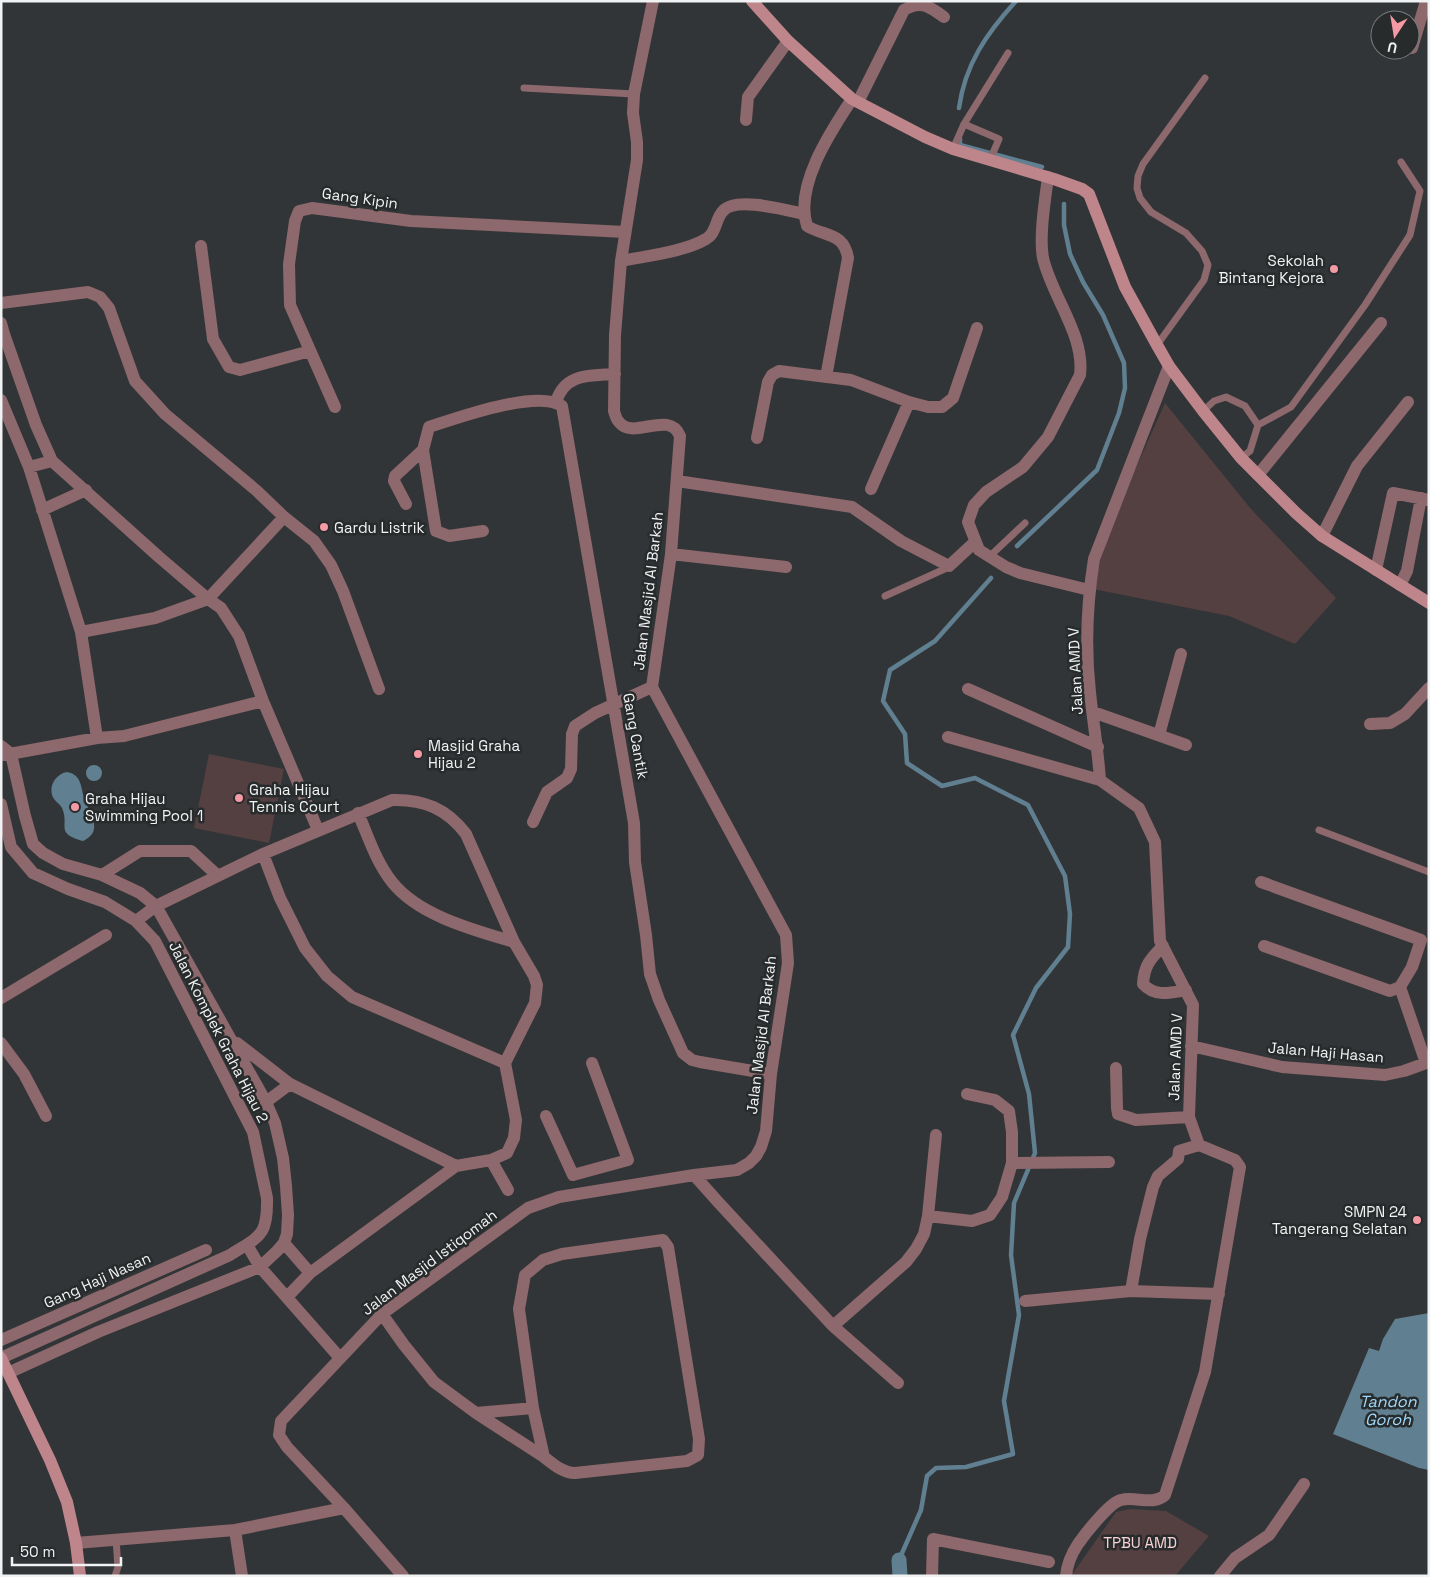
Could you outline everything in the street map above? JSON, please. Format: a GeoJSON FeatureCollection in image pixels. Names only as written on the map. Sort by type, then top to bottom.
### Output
{"type":"FeatureCollection","features":[{"type":"Feature","properties":{"kind":"main road"},"geometry":{"type":"LineString","coordinates":[[752,1],[788,41],[855,101],[925,137],[1051,178],[1082,189],[1089,194],[1126,287],[1157,345],[1203,411],[1241,458],[1322,536],[1429,603]]}},
{"type":"Feature","properties":{"kind":"main road"},"geometry":{"type":"LineString","coordinates":[[1,1358],[50,1460],[67,1502],[76,1543],[80,1576]]}},
{"type":"Feature","properties":{"kind":"street","name":"Jalan Masjid Al Barkah"},"geometry":{"type":"LineString","coordinates":[[652,1183],[737,1170],[756,1156],[766,1131],[771,1074],[788,963],[786,935],[652,687],[671,554],[680,436],[678,431],[667,424],[636,428],[623,426],[618,422],[614,410],[615,335],[621,261],[637,160],[637,142],[633,113],[634,94],[653,1]]}},
{"type":"Feature","properties":{"kind":"street"},"geometry":{"type":"LineString","coordinates":[[1420,21],[1426,1]]}},
{"type":"Feature","properties":{"kind":"street"},"geometry":{"type":"LineString","coordinates":[[826,377],[848,258],[842,241],[807,226],[804,216],[806,192],[813,168],[841,115],[855,101],[904,10],[911,2],[923,2],[944,17]]}},
{"type":"Feature","properties":{"kind":"street"},"geometry":{"type":"LineString","coordinates":[[746,120],[748,97],[788,41]]}},
{"type":"Feature","properties":{"kind":"street"},"geometry":{"type":"LineString","coordinates":[[1051,178],[1043,219],[1043,257],[1051,284],[1078,345],[1081,365],[1080,375],[1048,437],[1023,467],[986,492],[974,505],[968,522],[979,550],[1020,573],[1089,590]]}},
{"type":"Feature","properties":{"kind":"street"},"geometry":{"type":"LineString","coordinates":[[621,261],[679,249],[706,239],[712,234],[722,211],[730,205],[757,205],[804,216]]}},
{"type":"Feature","properties":{"kind":"street","name":"Gang Kipin"},"geometry":{"type":"LineString","coordinates":[[335,407],[290,305],[288,284],[295,221],[299,211],[304,208],[312,208],[376,217],[442,223],[625,232]]}},
{"type":"Feature","properties":{"kind":"street"},"geometry":{"type":"LineString","coordinates":[[202,246],[213,339],[229,367],[240,370],[310,352]]}},
{"type":"Feature","properties":{"kind":"street"},"geometry":{"type":"LineString","coordinates":[[1,303],[88,292],[100,297],[109,308],[135,381],[164,414],[314,541],[332,565],[379,689]]}},
{"type":"Feature","properties":{"kind":"street"},"geometry":{"type":"LineString","coordinates":[[1258,475],[1381,323]]}},
{"type":"Feature","properties":{"kind":"street"},"geometry":{"type":"LineString","coordinates":[[757,438],[768,382],[775,372],[784,371],[851,380],[909,402],[942,407],[951,401],[967,361],[977,328]]}},
{"type":"Feature","properties":{"kind":"street"},"geometry":{"type":"LineString","coordinates":[[2,331],[36,426],[52,461],[208,599],[221,608],[239,636],[263,701],[318,830]]}},
{"type":"Feature","properties":{"kind":"street","name":"Jalan AMD V"},"geometry":{"type":"LineString","coordinates":[[1170,366],[1094,558],[1089,590],[1087,627],[1090,692],[1098,747],[1100,780],[1139,808],[1155,842],[1160,941],[1194,1005],[1191,1046],[1190,1117],[1199,1146]]}},
{"type":"Feature","properties":{"kind":"street"},"geometry":{"type":"LineString","coordinates":[[484,531],[449,536],[436,531],[423,450],[429,428],[479,411],[527,401],[556,402],[563,386],[577,378],[615,374]]}},
{"type":"Feature","properties":{"kind":"street"},"geometry":{"type":"LineString","coordinates":[[1,400],[29,468],[81,632],[97,738]]}},
{"type":"Feature","properties":{"kind":"street","name":"Gang Cantik"},"geometry":{"type":"LineString","coordinates":[[556,402],[562,406],[634,823],[635,862],[650,974],[658,1000],[683,1053],[687,1057],[700,1062],[771,1074]]}},
{"type":"Feature","properties":{"kind":"street"},"geometry":{"type":"LineString","coordinates":[[870,489],[909,402]]}},
{"type":"Feature","properties":{"kind":"street"},"geometry":{"type":"LineString","coordinates":[[1322,536],[1356,466],[1408,402]]}},
{"type":"Feature","properties":{"kind":"street"},"geometry":{"type":"LineString","coordinates":[[406,504],[394,481],[395,476],[423,450]]}},
{"type":"Feature","properties":{"kind":"street"},"geometry":{"type":"LineString","coordinates":[[29,468],[52,461]]}},
{"type":"Feature","properties":{"kind":"street"},"geometry":{"type":"LineString","coordinates":[[677,482],[852,507],[901,541],[949,566],[975,542]]}},
{"type":"Feature","properties":{"kind":"street"},"geometry":{"type":"LineString","coordinates":[[42,510],[86,490]]}},
{"type":"Feature","properties":{"kind":"street"},"geometry":{"type":"LineString","coordinates":[[1376,570],[1393,493],[1425,499],[1406,571],[1400,585]]}},
{"type":"Feature","properties":{"kind":"street"},"geometry":{"type":"LineString","coordinates":[[81,632],[155,618],[208,599],[284,517]]}},
{"type":"Feature","properties":{"kind":"street"},"geometry":{"type":"LineString","coordinates":[[671,554],[786,567]]}},
{"type":"Feature","properties":{"kind":"street"},"geometry":{"type":"LineString","coordinates":[[1159,735],[1181,654]]}},
{"type":"Feature","properties":{"kind":"street"},"geometry":{"type":"LineString","coordinates":[[533,822],[547,792],[567,778],[570,769],[572,734],[575,726],[595,714],[652,687]]}},
{"type":"Feature","properties":{"kind":"street"},"geometry":{"type":"LineString","coordinates":[[1370,724],[1390,723],[1405,714],[1429,688]]}},
{"type":"Feature","properties":{"kind":"street"},"geometry":{"type":"LineString","coordinates":[[968,689],[1098,747]]}},
{"type":"Feature","properties":{"kind":"street","name":"Jalan Komplek Graha Hijau 2"},"geometry":{"type":"LineString","coordinates":[[263,701],[124,736],[97,738],[5,752],[33,844],[42,854],[63,864],[102,875],[140,893],[156,906],[266,1102],[275,1123],[283,1158],[286,1186],[288,1216],[287,1234],[284,1243]]}},
{"type":"Feature","properties":{"kind":"street"},"geometry":{"type":"LineString","coordinates":[[1093,712],[1186,745]]}},
{"type":"Feature","properties":{"kind":"street"},"geometry":{"type":"LineString","coordinates":[[948,737],[1100,780]]}},
{"type":"Feature","properties":{"kind":"street"},"geometry":{"type":"LineString","coordinates":[[136,921],[156,906],[263,854],[392,800],[407,799],[432,806],[456,821],[466,834],[514,942],[534,976],[537,994],[535,1004],[504,1063],[514,1109],[516,1131],[507,1153],[491,1160],[456,1166],[310,1273],[286,1297]]}},
{"type":"Feature","properties":{"kind":"street","name":"Jalan Komplek Graha Hijau 2"},"geometry":{"type":"LineString","coordinates":[[1,804],[11,847],[33,873],[68,889],[104,902],[136,921],[155,941],[253,1132],[268,1198],[267,1216],[262,1234],[230,1255],[1,1358]]}},
{"type":"Feature","properties":{"kind":"street"},"geometry":{"type":"LineString","coordinates":[[358,813],[380,864],[398,889],[440,916],[480,932],[514,942]]}},
{"type":"Feature","properties":{"kind":"street"},"geometry":{"type":"LineString","coordinates":[[102,875],[140,852],[190,851],[218,876]]}},
{"type":"Feature","properties":{"kind":"street"},"geometry":{"type":"LineString","coordinates":[[263,854],[280,898],[305,948],[327,976],[352,997],[504,1063]]}},
{"type":"Feature","properties":{"kind":"street"},"geometry":{"type":"LineString","coordinates":[[1261,882],[1421,940],[1412,967],[1400,987],[1390,991],[1264,946]]}},
{"type":"Feature","properties":{"kind":"street"},"geometry":{"type":"LineString","coordinates":[[1,998],[106,935]]}},
{"type":"Feature","properties":{"kind":"street"},"geometry":{"type":"LineString","coordinates":[[1162,946],[1144,970],[1142,984],[1150,991],[1163,994],[1186,990]]}},
{"type":"Feature","properties":{"kind":"street"},"geometry":{"type":"LineString","coordinates":[[1400,987],[1428,1062]]}},
{"type":"Feature","properties":{"kind":"street","name":"Jalan Komplek Graha Hijau 2"},"geometry":{"type":"LineString","coordinates":[[231,1039],[290,1084],[456,1166]]}},
{"type":"Feature","properties":{"kind":"street"},"geometry":{"type":"LineString","coordinates":[[1,1044],[24,1074],[46,1116]]}},
{"type":"Feature","properties":{"kind":"street","name":"Jalan Haji Hasan"},"geometry":{"type":"LineString","coordinates":[[1191,1046],[1282,1067],[1375,1074],[1404,1071],[1428,1062]]}},
{"type":"Feature","properties":{"kind":"street"},"geometry":{"type":"LineString","coordinates":[[546,1116],[573,1175],[628,1160],[592,1063]]}},
{"type":"Feature","properties":{"kind":"street"},"geometry":{"type":"LineString","coordinates":[[1116,1068],[1118,1114],[1136,1120],[1190,1117]]}},
{"type":"Feature","properties":{"kind":"street"},"geometry":{"type":"LineString","coordinates":[[266,1102],[290,1084]]}},
{"type":"Feature","properties":{"kind":"street"},"geometry":{"type":"LineString","coordinates":[[928,1216],[972,1221],[990,1215],[1002,1197],[1018,1163],[1009,1111],[995,1100],[967,1094]]}},
{"type":"Feature","properties":{"kind":"street"},"geometry":{"type":"LineString","coordinates":[[834,1326],[906,1262],[916,1249],[924,1234],[928,1216],[936,1135]]}},
{"type":"Feature","properties":{"kind":"street"},"geometry":{"type":"LineString","coordinates":[[1066,1576],[1067,1566],[1078,1544],[1118,1500],[1129,1498],[1154,1500],[1160,1499],[1165,1495],[1204,1372],[1240,1167],[1235,1160],[1199,1146],[1180,1151],[1178,1159],[1158,1176],[1153,1187],[1140,1239],[1132,1291]]}},
{"type":"Feature","properties":{"kind":"street"},"geometry":{"type":"LineString","coordinates":[[491,1160],[508,1190]]}},
{"type":"Feature","properties":{"kind":"street"},"geometry":{"type":"LineString","coordinates":[[1018,1163],[1109,1162]]}},
{"type":"Feature","properties":{"kind":"street"},"geometry":{"type":"LineString","coordinates":[[604,1167],[612,1188]]}},
{"type":"Feature","properties":{"kind":"street"},"geometry":{"type":"LineString","coordinates":[[712,1194],[718,1172]]}},
{"type":"Feature","properties":{"kind":"street"},"geometry":{"type":"LineString","coordinates":[[690,1176],[712,1194],[834,1326],[898,1383]]}},
{"type":"Feature","properties":{"kind":"street","name":"Jalan Masjid Istiqomah"},"geometry":{"type":"LineString","coordinates":[[403,1576],[344,1508],[287,1447],[279,1435],[281,1421],[382,1314],[528,1208],[559,1197],[652,1183]]}},
{"type":"Feature","properties":{"kind":"street"},"geometry":{"type":"LineString","coordinates":[[382,1314],[434,1382],[476,1413],[558,1468],[575,1473],[687,1461],[698,1455],[699,1439],[666,1242],[663,1240],[562,1254],[543,1260],[525,1275],[519,1309],[532,1408],[544,1457]]}},
{"type":"Feature","properties":{"kind":"street"},"geometry":{"type":"LineString","coordinates":[[8,1372],[98,1332],[260,1266],[284,1243],[310,1273]]}},
{"type":"Feature","properties":{"kind":"street"},"geometry":{"type":"LineString","coordinates":[[247,1244],[260,1266],[340,1358]]}},
{"type":"Feature","properties":{"kind":"street","name":"Gang Haji Nasan"},"geometry":{"type":"LineString","coordinates":[[1,1340],[206,1250]]}},
{"type":"Feature","properties":{"kind":"street"},"geometry":{"type":"LineString","coordinates":[[1025,1301],[1132,1291],[1218,1294]]}},
{"type":"Feature","properties":{"kind":"street"},"geometry":{"type":"LineString","coordinates":[[476,1413],[532,1408]]}},
{"type":"Feature","properties":{"kind":"street"},"geometry":{"type":"LineString","coordinates":[[1220,1576],[1235,1558],[1269,1535],[1304,1484]]}},
{"type":"Feature","properties":{"kind":"street"},"geometry":{"type":"LineString","coordinates":[[76,1543],[235,1530],[344,1508]]}},
{"type":"Feature","properties":{"kind":"street"},"geometry":{"type":"LineString","coordinates":[[235,1530],[242,1576]]}},
{"type":"Feature","properties":{"kind":"street"},"geometry":{"type":"LineString","coordinates":[[932,1576],[932,1539],[1049,1562]]}},
{"type":"Feature","properties":{"kind":"lane"},"geometry":{"type":"LineString","coordinates":[[955,146],[963,127],[1008,53]]}},
{"type":"Feature","properties":{"kind":"lane"},"geometry":{"type":"LineString","coordinates":[[1157,345],[1204,280],[1208,265],[1202,251],[1186,233],[1151,212],[1140,198],[1137,188],[1138,176],[1143,164],[1205,78]]}},
{"type":"Feature","properties":{"kind":"lane"},"geometry":{"type":"LineString","coordinates":[[524,88],[634,94]]}},
{"type":"Feature","properties":{"kind":"lane"},"geometry":{"type":"LineString","coordinates":[[963,127],[999,139],[990,158]]}},
{"type":"Feature","properties":{"kind":"lane"},"geometry":{"type":"LineString","coordinates":[[1241,458],[1250,451],[1258,425],[1291,407],[1365,305],[1410,235],[1420,191],[1401,162]]}},
{"type":"Feature","properties":{"kind":"lane"},"geometry":{"type":"LineString","coordinates":[[1203,411],[1214,401],[1226,397],[1245,406],[1258,425]]}},
{"type":"Feature","properties":{"kind":"lane"},"geometry":{"type":"LineString","coordinates":[[990,556],[1025,523]]}},
{"type":"Feature","properties":{"kind":"lane"},"geometry":{"type":"LineString","coordinates":[[885,596],[949,566]]}},
{"type":"Feature","properties":{"kind":"lane"},"geometry":{"type":"LineString","coordinates":[[1320,830],[1429,872]]}},
{"type":"Feature","properties":{"kind":"lane"},"geometry":{"type":"LineString","coordinates":[[116,1539],[118,1567],[116,1576]]}},
{"type":"Feature","properties":{"kind":"green space"},"geometry":{"type":"Polygon","coordinates":[[[1165,403],[1251,509],[1336,598],[1295,644],[1229,616],[1093,589],[1108,530],[1165,403]]]}},
{"type":"Feature","properties":{"kind":"green space","name":"Graha Hijau Tennis Court"},"geometry":{"type":"Polygon","coordinates":[[[209,754],[284,769],[269,843],[194,828],[209,754]]]}},
{"type":"Feature","properties":{"kind":"green space","name":"TPBU AMD"},"geometry":{"type":"Polygon","coordinates":[[[1130,1509],[1166,1511],[1209,1536],[1175,1576],[1071,1576],[1116,1512],[1130,1509]]]}},
{"type":"Feature","properties":{"kind":"water"},"geometry":{"type":"Polygon","coordinates":[[[94,765],[100,767],[102,773],[100,779],[94,781],[88,779],[86,773],[88,767],[94,765]]]}},
{"type":"Feature","properties":{"kind":"water","name":"Graha Hijau Swimming Pool 1"},"geometry":{"type":"Polygon","coordinates":[[[67,772],[78,779],[94,822],[93,832],[83,841],[74,838],[66,832],[62,808],[52,795],[53,782],[63,773],[67,772]]]}},
{"type":"Feature","properties":{"kind":"water","name":"Tandon Goroh"},"geometry":{"type":"Polygon","coordinates":[[[1429,1313],[1429,1470],[1419,1468],[1333,1434],[1369,1348],[1379,1351],[1383,1339],[1395,1319],[1429,1313]]]}},
{"type":"Feature","properties":{"kind":"waterway"},"geometry":{"type":"LineString","coordinates":[[959,108],[966,77],[972,63],[987,37],[1016,1]]}},
{"type":"Feature","properties":{"kind":"waterway"},"geometry":{"type":"LineString","coordinates":[[960,138],[960,145],[1042,167]]}},
{"type":"Feature","properties":{"kind":"waterway"},"geometry":{"type":"LineString","coordinates":[[1017,546],[1097,470],[1119,413],[1125,388],[1124,363],[1103,315],[1083,282],[1070,254],[1064,225],[1064,204]]}},
{"type":"Feature","properties":{"kind":"waterway"},"geometry":{"type":"LineString","coordinates":[[899,1560],[921,1510],[927,1476],[936,1468],[966,1467],[1013,1454],[1004,1401],[1019,1315],[1011,1255],[1014,1203],[1035,1153],[1029,1094],[1013,1035],[1036,988],[1068,947],[1070,914],[1065,876],[1028,805],[975,778],[942,786],[907,763],[905,734],[883,701],[890,670],[935,641],[991,578]]}},
{"type":"Feature","properties":{"kind":"waterway"},"geometry":{"type":"LineString","coordinates":[[899,1560],[900,1576]]}},
{"type":"Feature","properties":{"kind":"place","name":"Sekolah Bintang Kejora"},"geometry":{"type":"Point","coordinates":[1334,269]}},
{"type":"Feature","properties":{"kind":"place","name":"Gardu Listrik"},"geometry":{"type":"Point","coordinates":[324,527]}},
{"type":"Feature","properties":{"kind":"place","name":"Masjid Graha Hijau 2"},"geometry":{"type":"Point","coordinates":[418,754]}},
{"type":"Feature","properties":{"kind":"place","name":"Graha Hijau Tennis Court"},"geometry":{"type":"Point","coordinates":[239,798]}},
{"type":"Feature","properties":{"kind":"place","name":"Graha Hijau Swimming Pool 1"},"geometry":{"type":"Point","coordinates":[75,807]}},
{"type":"Feature","properties":{"kind":"place","name":"SMPN 24 Tangerang Selatan"},"geometry":{"type":"Point","coordinates":[1417,1220]}}]}
